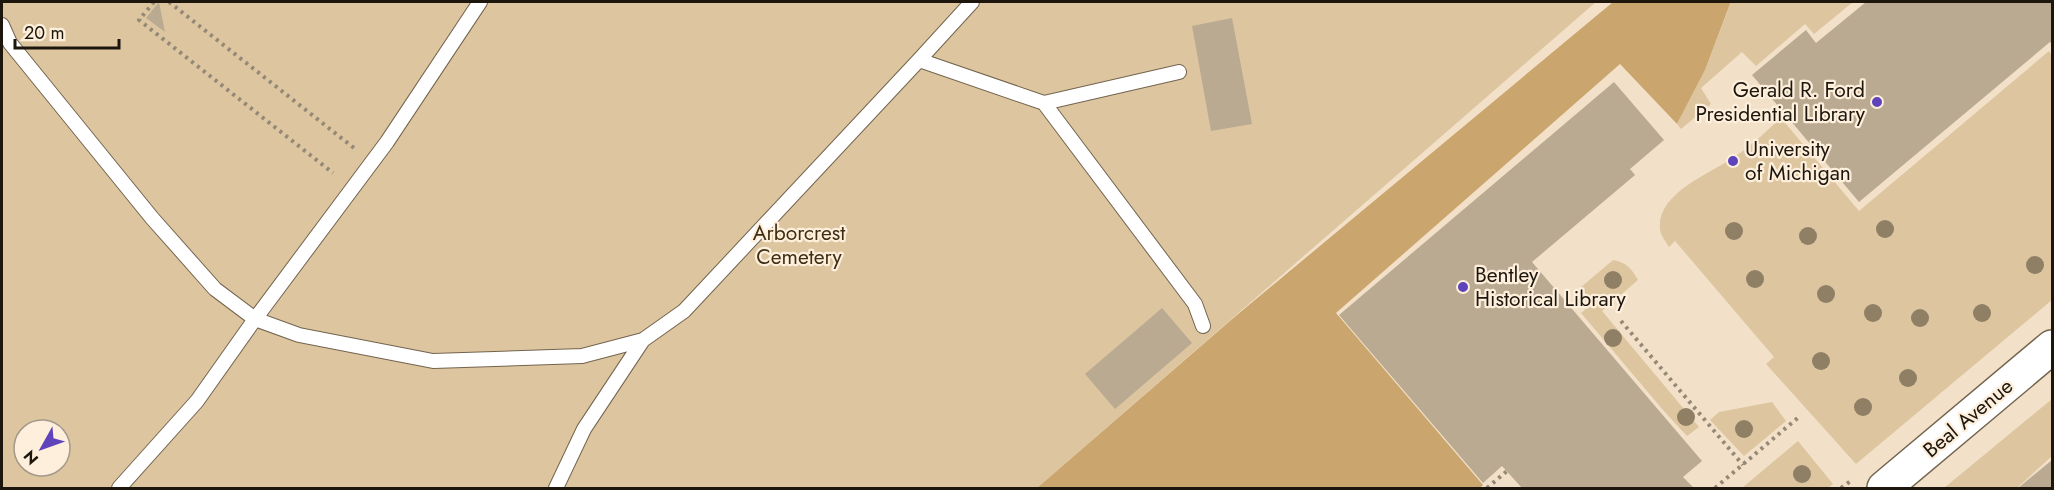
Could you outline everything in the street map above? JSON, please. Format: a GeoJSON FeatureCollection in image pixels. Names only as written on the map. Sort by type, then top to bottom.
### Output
{"type":"FeatureCollection","features":[{"type":"Feature","properties":{"kind":"street","name":"Beal Avenue"},"geometry":{"type":"LineString","coordinates":[[1884,489],[2052,347]]}},
{"type":"Feature","properties":{"kind":"lane"},"geometry":{"type":"LineString","coordinates":[[119,489],[197,401],[372,162],[480,2]]}},
{"type":"Feature","properties":{"kind":"lane"},"geometry":{"type":"LineString","coordinates":[[2,26],[10,43],[152,218],[215,289],[255,319],[299,335],[433,361],[582,356],[643,340],[684,311],[972,2]]}},
{"type":"Feature","properties":{"kind":"lane"},"geometry":{"type":"LineString","coordinates":[[919,60],[1044,103],[1179,72]]}},
{"type":"Feature","properties":{"kind":"lane"},"geometry":{"type":"LineString","coordinates":[[1044,103],[1195,304],[1203,326]]}},
{"type":"Feature","properties":{"kind":"lane"},"geometry":{"type":"LineString","coordinates":[[556,489],[584,429],[643,340]]}},
{"type":"Feature","properties":{"kind":"path"},"geometry":{"type":"LineString","coordinates":[[154,2],[139,20],[352,189]]}},
{"type":"Feature","properties":{"kind":"path"},"geometry":{"type":"LineString","coordinates":[[169,2],[372,162]]}},
{"type":"Feature","properties":{"kind":"path"},"geometry":{"type":"LineString","coordinates":[[1621,321],[1743,465]]}},
{"type":"Feature","properties":{"kind":"path"},"geometry":{"type":"LineString","coordinates":[[1715,489],[1800,416]]}},
{"type":"Feature","properties":{"kind":"path"},"geometry":{"type":"LineString","coordinates":[[1487,489],[1507,471]]}},
{"type":"Feature","properties":{"kind":"green space","name":"Arborcrest Cemetery"},"geometry":{"type":"Polygon","coordinates":[[[2,2],[1596,2],[1037,488],[2,488],[2,2]]]}},
{"type":"Feature","properties":{"kind":"green space"},"geometry":{"type":"Polygon","coordinates":[[[1730,2],[1853,2],[1814,34],[1805,24],[1756,66],[1742,52],[1701,88],[1711,104],[1681,129],[1677,124],[1705,70],[1730,2]]]}},
{"type":"Feature","properties":{"kind":"green space"},"geometry":{"type":"Polygon","coordinates":[[[2049,51],[2052,56],[2052,300],[1856,464],[1766,364],[1774,357],[1675,241],[1669,247],[1660,230],[1661,217],[1666,206],[1685,187],[1738,155],[1781,118],[1859,211],[2049,51]]]}},
{"type":"Feature","properties":{"kind":"green space"},"geometry":{"type":"Polygon","coordinates":[[[1613,260],[1622,262],[1638,280],[1602,311],[1699,427],[1687,436],[1581,313],[1593,303],[1580,288],[1613,260]]]}},
{"type":"Feature","properties":{"kind":"green space"},"geometry":{"type":"Polygon","coordinates":[[[2052,399],[2052,456],[2017,488],[1944,488],[2052,399]]]}},
{"type":"Feature","properties":{"kind":"green space"},"geometry":{"type":"Polygon","coordinates":[[[1772,402],[1786,421],[1744,456],[1710,420],[1719,412],[1772,402]]]}},
{"type":"Feature","properties":{"kind":"green space"},"geometry":{"type":"Polygon","coordinates":[[[1798,441],[1833,484],[1828,488],[1742,488],[1798,441]]]}},
{"type":"Feature","properties":{"kind":"shaded area"},"geometry":{"type":"Polygon","coordinates":[[[1613,2],[1730,2],[1705,70],[1677,124],[1620,64],[1336,313],[1483,485],[1480,488],[1037,488],[1231,320],[1613,2]]]}},
{"type":"Feature","properties":{"kind":"building"},"geometry":{"type":"Polygon","coordinates":[[[159,2],[165,32],[146,18],[159,2]]]}},
{"type":"Feature","properties":{"kind":"building","name":"Gerald R. Ford Presidential Library"},"geometry":{"type":"Polygon","coordinates":[[[1866,2],[2052,2],[2052,44],[2050,42],[1859,202],[1752,75],[1806,30],[1816,43],[1866,2]]]}},
{"type":"Feature","properties":{"kind":"building"},"geometry":{"type":"Polygon","coordinates":[[[1232,18],[1252,124],[1211,131],[1192,26],[1232,18]]]}},
{"type":"Feature","properties":{"kind":"building","name":"Bentley Historical Library"},"geometry":{"type":"Polygon","coordinates":[[[1614,82],[1664,140],[1630,169],[1635,175],[1532,262],[1702,461],[1683,477],[1694,488],[1522,488],[1502,466],[1483,483],[1339,315],[1614,82]]]}},
{"type":"Feature","properties":{"kind":"building"},"geometry":{"type":"Polygon","coordinates":[[[1162,308],[1192,343],[1115,409],[1085,374],[1162,308]]]}},
{"type":"Feature","properties":{"kind":"building"},"geometry":{"type":"Polygon","coordinates":[[[2052,460],[2052,488],[2018,488],[2052,460]]]}},
{"type":"Feature","properties":{"kind":"place","name":"Gerald R. Ford Presidential Library"},"geometry":{"type":"Point","coordinates":[1877,102]}},
{"type":"Feature","properties":{"kind":"place","name":"University of Michigan"},"geometry":{"type":"Point","coordinates":[1733,161]}},
{"type":"Feature","properties":{"kind":"place","name":"Bentley Historical Library"},"geometry":{"type":"Point","coordinates":[1463,287]}}]}
